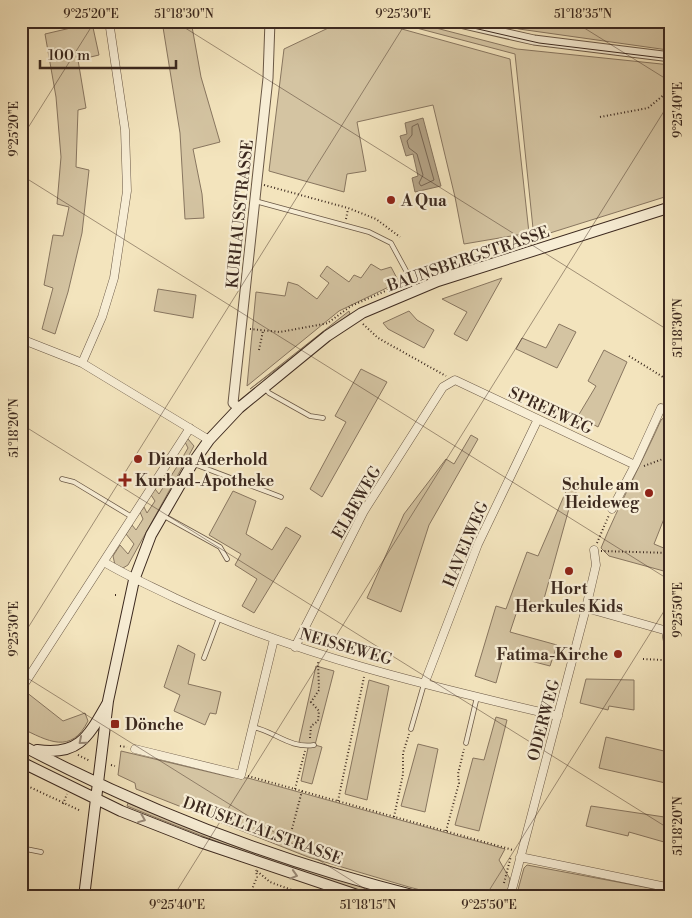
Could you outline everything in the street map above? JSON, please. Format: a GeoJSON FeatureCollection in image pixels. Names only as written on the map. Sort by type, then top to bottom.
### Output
{"type":"FeatureCollection","features":[{"type":"Feature","properties":{"kind":"main road","name":"BAUNSBERGSTRASSE"},"geometry":{"type":"LineString","coordinates":[[99,782],[108,701],[134,580],[151,535],[192,464],[209,440],[239,408],[327,336],[357,316],[416,289],[671,207]]}},
{"type":"Feature","properties":{"kind":"main road"},"geometry":{"type":"LineString","coordinates":[[25,747],[57,751],[67,750],[81,743],[88,737],[108,701]]}},
{"type":"Feature","properties":{"kind":"main road","name":"DRUSELTALSTRASSE"},"geometry":{"type":"LineString","coordinates":[[25,747],[99,782],[219,833],[329,870],[420,897]]}},
{"type":"Feature","properties":{"kind":"main road","name":"DRUSELTALSTRASSE"},"geometry":{"type":"LineString","coordinates":[[21,762],[97,800],[200,842],[363,897]]}},
{"type":"Feature","properties":{"kind":"main road"},"geometry":{"type":"LineString","coordinates":[[84,897],[99,782]]}},
{"type":"Feature","properties":{"kind":"street"},"geometry":{"type":"LineString","coordinates":[[82,363],[102,318],[114,278],[127,191],[125,130],[109,21]]}},
{"type":"Feature","properties":{"kind":"street","name":"KURHAUSSTRASSE"},"geometry":{"type":"LineString","coordinates":[[239,408],[234,403],[268,78],[270,21]]}},
{"type":"Feature","properties":{"kind":"street"},"geometry":{"type":"LineString","coordinates":[[451,21],[534,40],[671,57]]}},
{"type":"Feature","properties":{"kind":"street"},"geometry":{"type":"LineString","coordinates":[[21,176],[21,202]]}},
{"type":"Feature","properties":{"kind":"street"},"geometry":{"type":"LineString","coordinates":[[21,338],[82,363],[209,440]]}},
{"type":"Feature","properties":{"kind":"street","name":"SPREEWEG"},"geometry":{"type":"LineString","coordinates":[[455,380],[635,465]]}},
{"type":"Feature","properties":{"kind":"street","name":"ELBEWEG"},"geometry":{"type":"LineString","coordinates":[[295,647],[364,511],[443,387],[455,380]]}},
{"type":"Feature","properties":{"kind":"street"},"geometry":{"type":"LineString","coordinates":[[612,509],[661,408],[671,412]]}},
{"type":"Feature","properties":{"kind":"street","name":"HAVELWEG"},"geometry":{"type":"LineString","coordinates":[[425,682],[478,544],[538,419]]}},
{"type":"Feature","properties":{"kind":"street"},"geometry":{"type":"LineString","coordinates":[[21,689],[190,428]]}},
{"type":"Feature","properties":{"kind":"street","name":"ODERWEG"},"geometry":{"type":"LineString","coordinates":[[510,897],[586,608],[596,565],[594,550]]}},
{"type":"Feature","properties":{"kind":"street"},"geometry":{"type":"LineString","coordinates":[[104,562],[134,580]]}},
{"type":"Feature","properties":{"kind":"street","name":"NEISSEWEG"},"geometry":{"type":"LineString","coordinates":[[134,580],[219,618],[295,647],[477,697],[558,716]]}},
{"type":"Feature","properties":{"kind":"street"},"geometry":{"type":"LineString","coordinates":[[586,608],[668,632],[667,662]]}},
{"type":"Feature","properties":{"kind":"street"},"geometry":{"type":"LineString","coordinates":[[135,749],[241,774],[274,639]]}},
{"type":"Feature","properties":{"kind":"street"},"geometry":{"type":"LineString","coordinates":[[520,857],[671,888]]}},
{"type":"Feature","properties":{"kind":"lane"},"geometry":{"type":"LineString","coordinates":[[255,201],[368,232],[391,243],[416,289]]}},
{"type":"Feature","properties":{"kind":"lane"},"geometry":{"type":"LineString","coordinates":[[264,387],[269,392],[310,416],[323,418]]}},
{"type":"Feature","properties":{"kind":"lane"},"geometry":{"type":"LineString","coordinates":[[192,464],[281,497]]}},
{"type":"Feature","properties":{"kind":"lane"},"geometry":{"type":"LineString","coordinates":[[62,479],[74,482],[132,518]]}},
{"type":"Feature","properties":{"kind":"lane"},"geometry":{"type":"LineString","coordinates":[[162,515],[220,547],[226,559]]}},
{"type":"Feature","properties":{"kind":"lane"},"geometry":{"type":"LineString","coordinates":[[204,658],[219,618]]}},
{"type":"Feature","properties":{"kind":"lane"},"geometry":{"type":"LineString","coordinates":[[411,729],[425,682]]}},
{"type":"Feature","properties":{"kind":"lane"},"geometry":{"type":"LineString","coordinates":[[466,743],[477,697]]}},
{"type":"Feature","properties":{"kind":"lane"},"geometry":{"type":"LineString","coordinates":[[252,727],[263,729],[279,740],[309,746]]}},
{"type":"Feature","properties":{"kind":"lane"},"geometry":{"type":"LineString","coordinates":[[21,848],[41,852]]}},
{"type":"Feature","properties":{"kind":"path"},"geometry":{"type":"LineString","coordinates":[[600,117],[648,108],[671,89]]}},
{"type":"Feature","properties":{"kind":"path"},"geometry":{"type":"LineString","coordinates":[[257,183],[348,208],[376,219],[400,237]]}},
{"type":"Feature","properties":{"kind":"path"},"geometry":{"type":"LineString","coordinates":[[344,226],[348,208]]}},
{"type":"Feature","properties":{"kind":"path"},"geometry":{"type":"LineString","coordinates":[[665,303],[671,301]]}},
{"type":"Feature","properties":{"kind":"path"},"geometry":{"type":"LineString","coordinates":[[357,316],[378,338],[455,380]]}},
{"type":"Feature","properties":{"kind":"path"},"geometry":{"type":"LineString","coordinates":[[241,328],[263,332],[280,332],[329,323]]}},
{"type":"Feature","properties":{"kind":"path"},"geometry":{"type":"LineString","coordinates":[[259,350],[263,332]]}},
{"type":"Feature","properties":{"kind":"path"},"geometry":{"type":"LineString","coordinates":[[629,356],[671,382]]}},
{"type":"Feature","properties":{"kind":"path"},"geometry":{"type":"LineString","coordinates":[[661,408],[671,386]]}},
{"type":"Feature","properties":{"kind":"path"},"geometry":{"type":"LineString","coordinates":[[635,465],[640,468],[671,456]]}},
{"type":"Feature","properties":{"kind":"path"},"geometry":{"type":"LineString","coordinates":[[612,509],[594,550],[610,553],[671,553]]}},
{"type":"Feature","properties":{"kind":"path"},"geometry":{"type":"LineString","coordinates":[[664,553],[666,549]]}},
{"type":"Feature","properties":{"kind":"path"},"geometry":{"type":"LineString","coordinates":[[643,660],[667,662]]}},
{"type":"Feature","properties":{"kind":"path"},"geometry":{"type":"LineString","coordinates":[[295,790],[309,746],[311,726],[318,721],[319,712],[311,702],[319,690],[318,662]]}},
{"type":"Feature","properties":{"kind":"path"},"geometry":{"type":"LineString","coordinates":[[338,801],[364,678]]}},
{"type":"Feature","properties":{"kind":"path"},"geometry":{"type":"LineString","coordinates":[[394,817],[403,774],[404,753],[411,729]]}},
{"type":"Feature","properties":{"kind":"path"},"geometry":{"type":"LineString","coordinates":[[446,831],[459,783],[458,774],[466,743]]}},
{"type":"Feature","properties":{"kind":"path"},"geometry":{"type":"LineString","coordinates":[[75,751],[84,759],[90,761]]}},
{"type":"Feature","properties":{"kind":"path"},"geometry":{"type":"LineString","coordinates":[[111,765],[115,766]]}},
{"type":"Feature","properties":{"kind":"path"},"geometry":{"type":"LineString","coordinates":[[241,774],[513,850],[520,857]]}},
{"type":"Feature","properties":{"kind":"path"},"geometry":{"type":"LineString","coordinates":[[21,783],[81,811]]}},
{"type":"Feature","properties":{"kind":"path"},"geometry":{"type":"LineString","coordinates":[[292,829],[302,791]]}},
{"type":"Feature","properties":{"kind":"path"},"geometry":{"type":"LineString","coordinates":[[63,804],[68,793]]}},
{"type":"Feature","properties":{"kind":"path"},"geometry":{"type":"LineString","coordinates":[[249,897],[257,877],[256,870]]}},
{"type":"Feature","properties":{"kind":"shaded area"},"geometry":{"type":"Polygon","coordinates":[[[162,21],[191,21],[201,77],[220,142],[193,149],[202,194],[204,218],[185,219],[180,133],[162,21]]]}},
{"type":"Feature","properties":{"kind":"shaded area"},"geometry":{"type":"Polygon","coordinates":[[[343,21],[373,21],[510,59],[529,233],[464,244],[433,105],[357,122],[366,171],[347,174],[344,192],[269,171],[284,49],[343,21]]]}},
{"type":"Feature","properties":{"kind":"shaded area"},"geometry":{"type":"Polygon","coordinates":[[[390,21],[409,21],[517,49],[671,65],[671,195],[534,238],[515,54],[390,21]]]}},
{"type":"Feature","properties":{"kind":"shaded area"},"geometry":{"type":"Polygon","coordinates":[[[488,21],[665,21],[668,50],[519,29],[488,21]]]}},
{"type":"Feature","properties":{"kind":"shaded area"},"geometry":{"type":"Polygon","coordinates":[[[92,23],[99,55],[78,60],[86,108],[78,110],[76,167],[89,170],[82,233],[68,292],[55,334],[42,329],[53,288],[44,285],[53,235],[63,236],[69,207],[57,204],[61,157],[56,97],[45,34],[92,23]]]}},
{"type":"Feature","properties":{"kind":"shaded area"},"geometry":{"type":"Polygon","coordinates":[[[371,264],[381,270],[391,267],[399,282],[339,311],[247,386],[256,292],[285,296],[288,282],[298,285],[317,299],[329,283],[320,276],[327,266],[349,282],[354,275],[361,278],[371,264]]]}},
{"type":"Feature","properties":{"kind":"shaded area"},"geometry":{"type":"Polygon","coordinates":[[[502,278],[467,341],[454,334],[467,312],[442,299],[502,278]]]}},
{"type":"Feature","properties":{"kind":"shaded area"},"geometry":{"type":"Polygon","coordinates":[[[158,289],[196,295],[193,318],[154,311],[158,289]]]}},
{"type":"Feature","properties":{"kind":"shaded area"},"geometry":{"type":"Polygon","coordinates":[[[349,311],[350,314],[250,389],[349,311]]]}},
{"type":"Feature","properties":{"kind":"shaded area"},"geometry":{"type":"Polygon","coordinates":[[[409,311],[417,320],[434,330],[424,348],[388,329],[383,323],[409,311]]]}},
{"type":"Feature","properties":{"kind":"shaded area"},"geometry":{"type":"Polygon","coordinates":[[[559,324],[576,332],[557,368],[516,349],[522,338],[546,348],[559,324]]]}},
{"type":"Feature","properties":{"kind":"shaded area"},"geometry":{"type":"Polygon","coordinates":[[[604,350],[627,362],[598,427],[578,416],[596,386],[588,381],[604,350]]]}},
{"type":"Feature","properties":{"kind":"shaded area"},"geometry":{"type":"Polygon","coordinates":[[[361,369],[387,382],[322,497],[310,489],[346,422],[335,416],[361,369]]]}},
{"type":"Feature","properties":{"kind":"shaded area","name":"Schule am Heideweg"},"geometry":{"type":"Polygon","coordinates":[[[667,415],[671,417],[671,439],[664,454],[671,457],[671,501],[654,544],[671,551],[671,573],[609,556],[601,548],[661,420],[667,415]]]}},
{"type":"Feature","properties":{"kind":"shaded area"},"geometry":{"type":"Polygon","coordinates":[[[471,435],[478,439],[429,525],[401,612],[367,598],[404,514],[446,459],[454,464],[471,435]]]}},
{"type":"Feature","properties":{"kind":"shaded area"},"geometry":{"type":"Polygon","coordinates":[[[188,439],[194,446],[128,565],[123,568],[115,565],[113,556],[120,545],[128,554],[134,544],[126,534],[132,525],[136,530],[143,519],[140,512],[144,507],[147,513],[155,501],[151,495],[155,489],[159,494],[166,483],[163,477],[167,471],[171,476],[178,465],[175,459],[177,455],[181,460],[188,448],[185,442],[188,439]]]}},
{"type":"Feature","properties":{"kind":"shaded area"},"geometry":{"type":"Polygon","coordinates":[[[570,482],[579,486],[570,505],[542,606],[521,599],[510,632],[557,645],[550,666],[504,654],[496,683],[475,676],[496,606],[506,609],[527,552],[538,556],[570,482]]]}},
{"type":"Feature","properties":{"kind":"shaded area"},"geometry":{"type":"Polygon","coordinates":[[[233,491],[256,501],[246,534],[272,550],[286,527],[301,536],[254,613],[242,606],[257,579],[235,565],[241,554],[209,535],[233,491]]]}},
{"type":"Feature","properties":{"kind":"shaded area"},"geometry":{"type":"Polygon","coordinates":[[[178,645],[195,654],[188,684],[221,692],[216,714],[210,713],[205,725],[174,711],[180,695],[164,687],[178,645]]]}},
{"type":"Feature","properties":{"kind":"shaded area"},"geometry":{"type":"Polygon","coordinates":[[[316,666],[334,671],[315,745],[322,747],[312,784],[301,781],[308,748],[299,742],[316,666]]]}},
{"type":"Feature","properties":{"kind":"shaded area"},"geometry":{"type":"Polygon","coordinates":[[[586,679],[634,680],[634,710],[609,706],[608,710],[580,703],[586,679]]]}},
{"type":"Feature","properties":{"kind":"shaded area"},"geometry":{"type":"Polygon","coordinates":[[[369,680],[389,686],[367,800],[345,794],[369,680]]]}},
{"type":"Feature","properties":{"kind":"shaded area"},"geometry":{"type":"Polygon","coordinates":[[[21,688],[63,721],[85,713],[88,721],[81,732],[66,742],[58,742],[40,737],[21,728],[21,688]]]}},
{"type":"Feature","properties":{"kind":"shaded area"},"geometry":{"type":"Polygon","coordinates":[[[496,717],[507,720],[479,831],[455,825],[473,758],[484,760],[496,717]]]}},
{"type":"Feature","properties":{"kind":"shaded area"},"geometry":{"type":"Polygon","coordinates":[[[606,737],[664,751],[670,784],[599,768],[606,737]]]}},
{"type":"Feature","properties":{"kind":"shaded area"},"geometry":{"type":"Polygon","coordinates":[[[418,744],[438,749],[425,812],[401,806],[418,744]]]}},
{"type":"Feature","properties":{"kind":"shaded area"},"geometry":{"type":"Polygon","coordinates":[[[121,751],[230,777],[248,778],[505,849],[499,860],[510,879],[507,895],[447,897],[308,857],[136,789],[135,783],[118,775],[121,751]]]}},
{"type":"Feature","properties":{"kind":"shaded area"},"geometry":{"type":"Polygon","coordinates":[[[128,803],[207,835],[398,897],[388,897],[359,890],[272,862],[127,806],[128,803]]]}},
{"type":"Feature","properties":{"kind":"shaded area"},"geometry":{"type":"Polygon","coordinates":[[[591,806],[671,818],[671,844],[629,832],[628,836],[586,826],[591,806]]]}},
{"type":"Feature","properties":{"kind":"shaded area"},"geometry":{"type":"Polygon","coordinates":[[[527,865],[671,892],[671,897],[516,897],[524,868],[527,865]]]}},
{"type":"Feature","properties":{"kind":"water"},"geometry":{"type":"Polygon","coordinates":[[[423,118],[441,186],[415,192],[412,178],[418,176],[413,154],[406,156],[400,136],[407,134],[405,123],[423,118]]]}},
{"type":"Feature","properties":{"kind":"waterway"},"geometry":{"type":"LineString","coordinates":[[631,21],[641,25],[663,22]]}},
{"type":"Feature","properties":{"kind":"tram line"},"geometry":{"type":"LineString","coordinates":[[443,21],[539,43],[671,59]]}},
{"type":"Feature","properties":{"kind":"place","name":"A Qua"},"geometry":{"type":"Point","coordinates":[391,200]}},
{"type":"Feature","properties":{"kind":"place","name":"Diana Aderhold"},"geometry":{"type":"Point","coordinates":[138,459]}},
{"type":"Feature","properties":{"kind":"place","name":"Kurbad-Apotheke"},"geometry":{"type":"Point","coordinates":[125,480]}},
{"type":"Feature","properties":{"kind":"place","name":"Schule am Heideweg"},"geometry":{"type":"Point","coordinates":[649,493]}},
{"type":"Feature","properties":{"kind":"place","name":"Hort Herkules Kids"},"geometry":{"type":"Point","coordinates":[569,571]}},
{"type":"Feature","properties":{"kind":"place","name":"Fatima-Kirche"},"geometry":{"type":"Point","coordinates":[618,654]}},
{"type":"Feature","properties":{"kind":"place","name":"Dönche"},"geometry":{"type":"Point","coordinates":[115,724]}}]}
